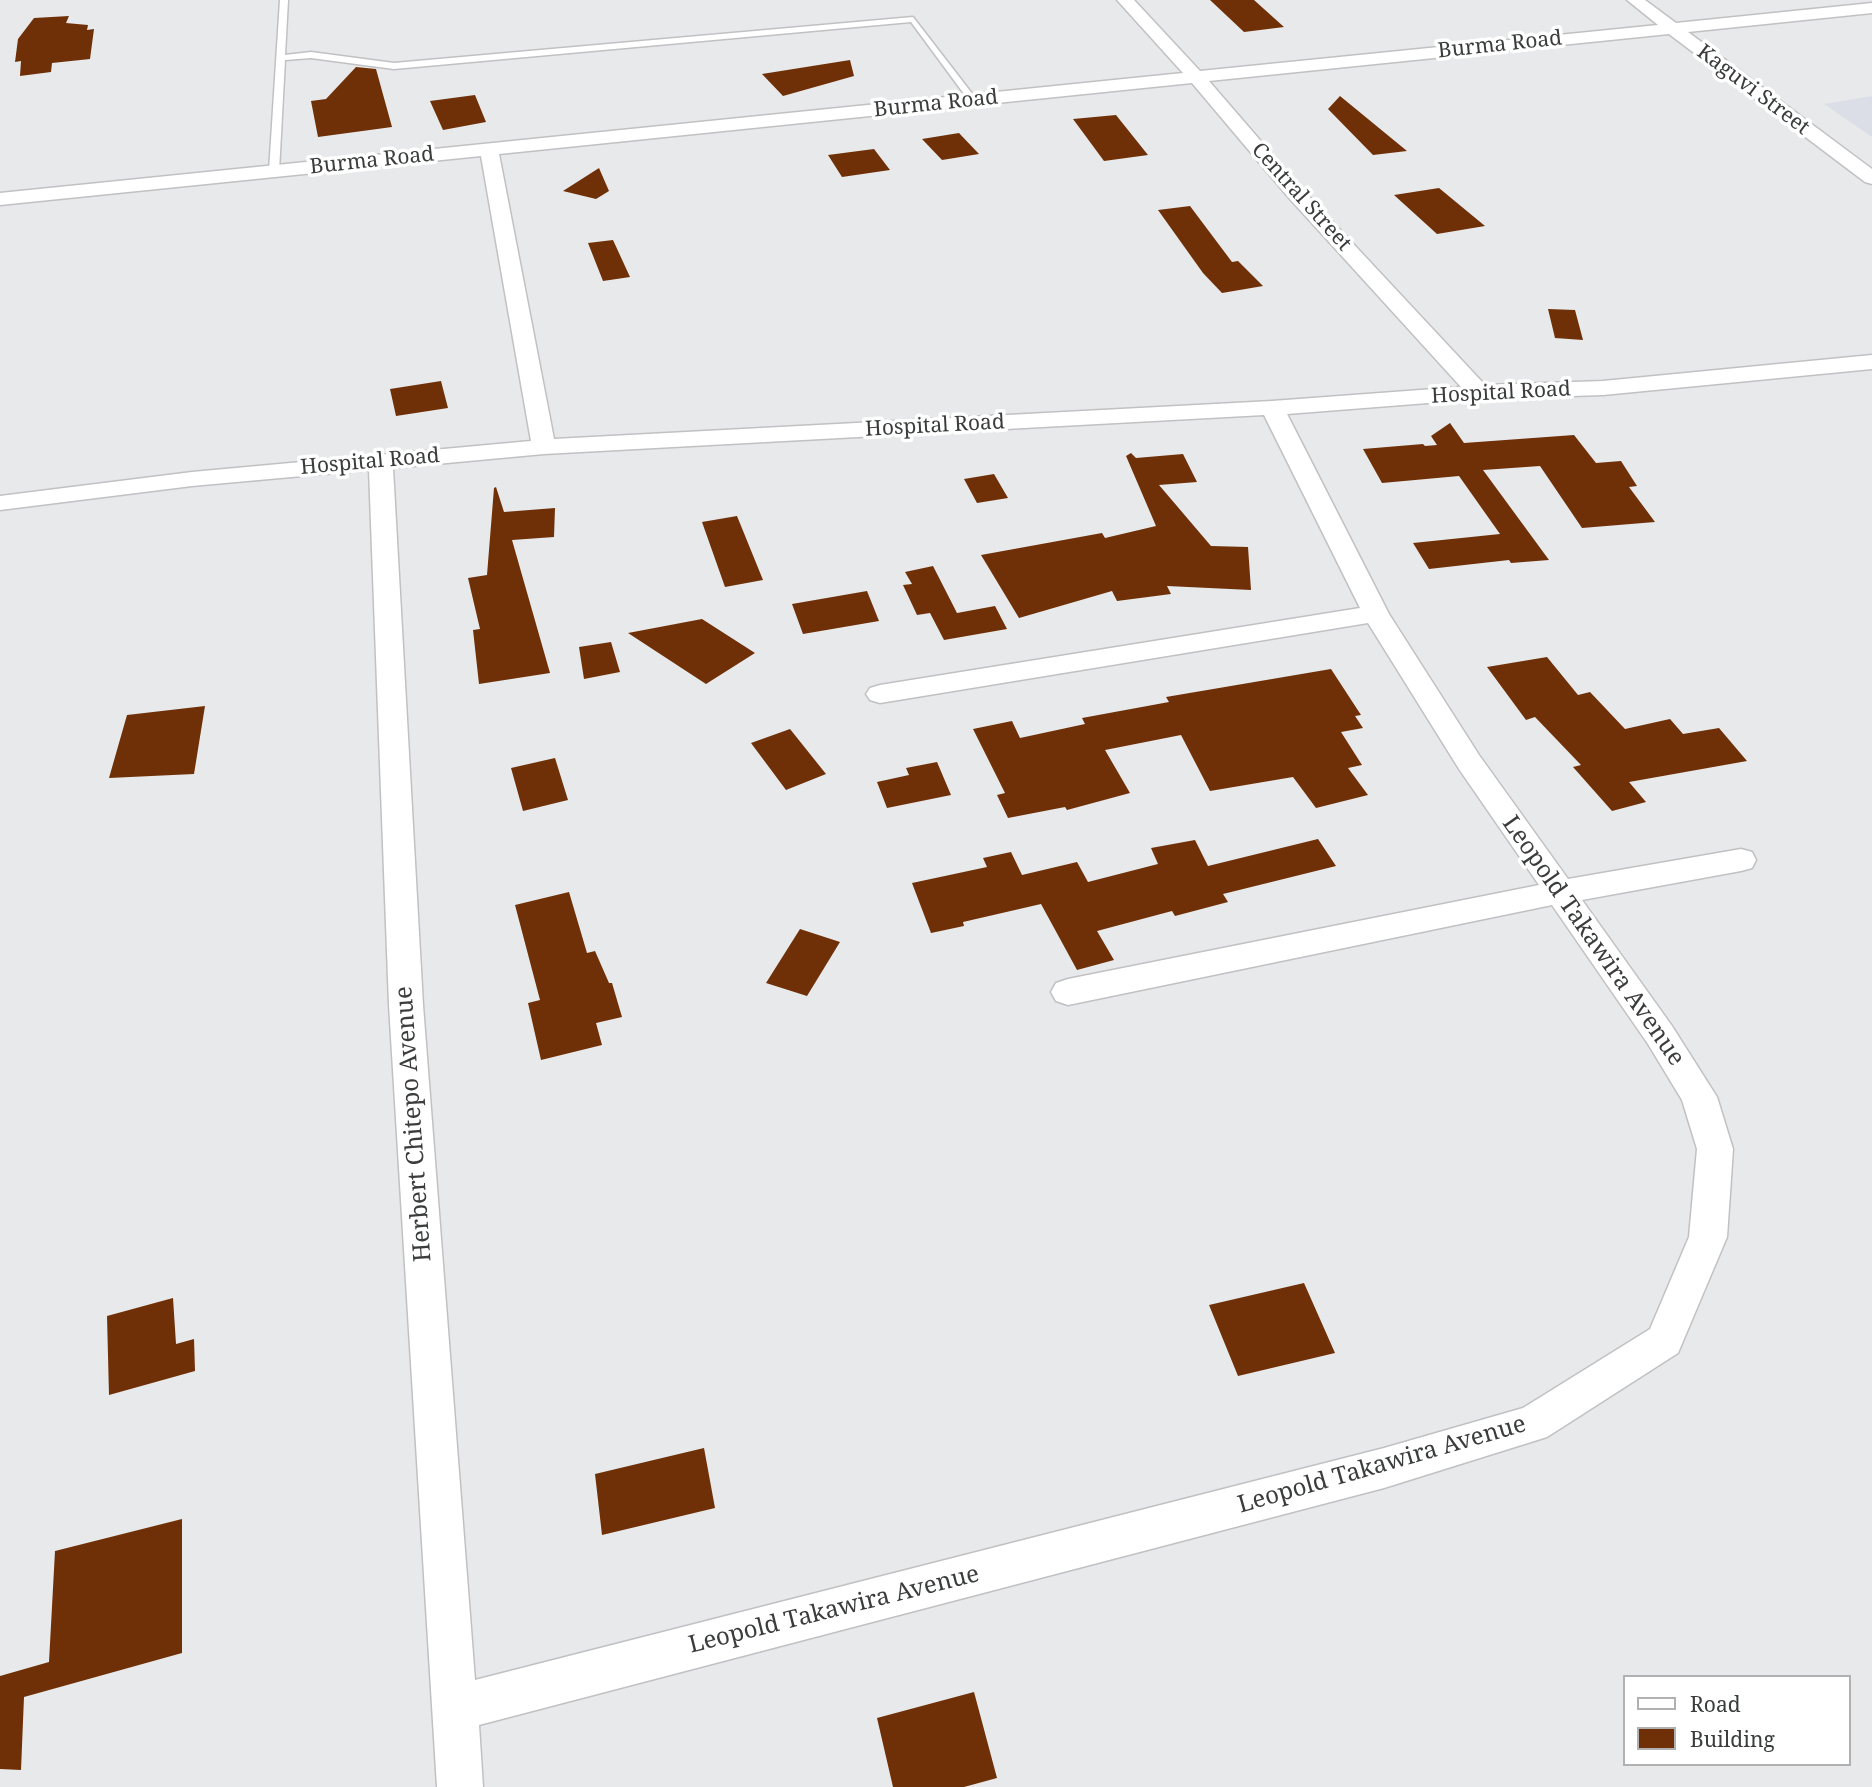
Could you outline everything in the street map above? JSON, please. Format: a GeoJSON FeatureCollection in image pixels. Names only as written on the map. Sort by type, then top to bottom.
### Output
{"type":"FeatureCollection","features":[{"type":"Feature","properties":{"kind":"street","name":"Central Street"},"geometry":{"type":"LineString","coordinates":[[1125,0],[1196,77],[1296,194],[1479,392]]}},
{"type":"Feature","properties":{"kind":"street","name":"Kaguvi Street"},"geometry":{"type":"LineString","coordinates":[[1635,0],[1872,178]]}},
{"type":"Feature","properties":{"kind":"street","name":"Burma Road"},"geometry":{"type":"LineString","coordinates":[[0,199],[1872,8]]}},
{"type":"Feature","properties":{"kind":"street"},"geometry":{"type":"LineString","coordinates":[[489,148],[544,447]]}},
{"type":"Feature","properties":{"kind":"street","name":"Hospital Road"},"geometry":{"type":"LineString","coordinates":[[0,503],[192,479],[544,447],[1272,408],[1479,392],[1603,388],[1872,362]]}},
{"type":"Feature","properties":{"kind":"street","name":"Leopold Takawira Avenue"},"geometry":{"type":"LineString","coordinates":[[455,1708],[1384,1468],[1533,1424],[1664,1341],[1708,1237],[1715,1149],[1699,1097],[1660,1035],[1469,762],[1376,614],[1272,408]]}},
{"type":"Feature","properties":{"kind":"street","name":"Herbert Chitepo Avenue"},"geometry":{"type":"LineString","coordinates":[[382,461],[406,1005],[460,1787]]}},
{"type":"Feature","properties":{"kind":"street"},"geometry":{"type":"LineString","coordinates":[[880,694],[1376,614]]}},
{"type":"Feature","properties":{"kind":"street"},"geometry":{"type":"LineString","coordinates":[[1069,992],[1561,892],[1741,860]]}},
{"type":"Feature","properties":{"kind":"lane"},"geometry":{"type":"LineString","coordinates":[[274,171],[284,0]]}},
{"type":"Feature","properties":{"kind":"lane"},"geometry":{"type":"LineString","coordinates":[[280,58],[311,55],[394,66],[913,19],[973,100]]}},
{"type":"Feature","properties":{"kind":"shaded area"},"geometry":{"type":"Polygon","coordinates":[[[1872,96],[1872,137],[1824,104],[1872,96]]]}},
{"type":"Feature","properties":{"kind":"building"},"geometry":{"type":"Polygon","coordinates":[[[1210,0],[1254,0],[1284,27],[1244,32],[1210,0]]]}},
{"type":"Feature","properties":{"kind":"building"},"geometry":{"type":"Polygon","coordinates":[[[69,16],[66,23],[88,25],[87,30],[94,29],[90,59],[52,63],[51,72],[20,76],[21,61],[15,62],[18,39],[34,18],[69,16]]]}},
{"type":"Feature","properties":{"kind":"building"},"geometry":{"type":"Polygon","coordinates":[[[850,60],[854,76],[783,96],[762,74],[850,60]]]}},
{"type":"Feature","properties":{"kind":"building"},"geometry":{"type":"Polygon","coordinates":[[[356,67],[376,69],[392,127],[318,137],[311,101],[326,99],[356,67]]]}},
{"type":"Feature","properties":{"kind":"building"},"geometry":{"type":"Polygon","coordinates":[[[475,95],[486,122],[443,130],[430,101],[475,95]]]}},
{"type":"Feature","properties":{"kind":"building"},"geometry":{"type":"Polygon","coordinates":[[[1340,96],[1407,151],[1373,155],[1328,109],[1340,96]]]}},
{"type":"Feature","properties":{"kind":"building"},"geometry":{"type":"Polygon","coordinates":[[[1116,115],[1148,155],[1104,161],[1073,119],[1116,115]]]}},
{"type":"Feature","properties":{"kind":"building"},"geometry":{"type":"Polygon","coordinates":[[[959,133],[979,154],[942,160],[922,139],[959,133]]]}},
{"type":"Feature","properties":{"kind":"building"},"geometry":{"type":"Polygon","coordinates":[[[874,149],[890,170],[842,177],[828,155],[874,149]]]}},
{"type":"Feature","properties":{"kind":"building"},"geometry":{"type":"Polygon","coordinates":[[[599,168],[609,191],[596,199],[563,191],[599,168]]]}},
{"type":"Feature","properties":{"kind":"building"},"geometry":{"type":"Polygon","coordinates":[[[1439,188],[1485,226],[1437,234],[1394,195],[1439,188]]]}},
{"type":"Feature","properties":{"kind":"building"},"geometry":{"type":"Polygon","coordinates":[[[1190,206],[1232,262],[1238,261],[1263,286],[1222,293],[1203,273],[1158,210],[1190,206]]]}},
{"type":"Feature","properties":{"kind":"building"},"geometry":{"type":"Polygon","coordinates":[[[613,240],[630,277],[603,281],[588,243],[613,240]]]}},
{"type":"Feature","properties":{"kind":"building"},"geometry":{"type":"Polygon","coordinates":[[[1548,309],[1575,310],[1583,340],[1555,338],[1548,309]]]}},
{"type":"Feature","properties":{"kind":"building"},"geometry":{"type":"Polygon","coordinates":[[[441,381],[448,408],[396,416],[390,389],[441,381]]]}},
{"type":"Feature","properties":{"kind":"building"},"geometry":{"type":"Polygon","coordinates":[[[1450,423],[1464,443],[1574,435],[1596,463],[1621,461],[1637,486],[1629,487],[1655,522],[1582,528],[1540,466],[1483,470],[1549,560],[1511,563],[1509,560],[1429,569],[1413,543],[1500,534],[1459,476],[1382,483],[1363,449],[1437,445],[1431,436],[1450,423]]]}},
{"type":"Feature","properties":{"kind":"building"},"geometry":{"type":"Polygon","coordinates":[[[1131,453],[1136,458],[1183,454],[1197,482],[1159,485],[1211,546],[1248,547],[1251,590],[1167,586],[1171,594],[1117,601],[1112,591],[1019,618],[981,555],[1102,533],[1105,538],[1156,526],[1126,456],[1131,453]]]}},
{"type":"Feature","properties":{"kind":"building"},"geometry":{"type":"Polygon","coordinates":[[[994,474],[1008,498],[977,503],[964,479],[994,474]]]}},
{"type":"Feature","properties":{"kind":"building"},"geometry":{"type":"Polygon","coordinates":[[[496,487],[504,512],[555,508],[554,537],[512,540],[550,673],[479,684],[473,630],[480,629],[468,578],[487,575],[496,487]]]}},
{"type":"Feature","properties":{"kind":"building"},"geometry":{"type":"Polygon","coordinates":[[[737,516],[763,580],[725,587],[702,522],[737,516]]]}},
{"type":"Feature","properties":{"kind":"building"},"geometry":{"type":"Polygon","coordinates":[[[933,566],[957,613],[995,606],[1007,629],[944,640],[930,613],[917,615],[903,585],[912,584],[905,572],[933,566]]]}},
{"type":"Feature","properties":{"kind":"building"},"geometry":{"type":"Polygon","coordinates":[[[867,591],[879,621],[803,634],[792,604],[867,591]]]}},
{"type":"Feature","properties":{"kind":"building"},"geometry":{"type":"Polygon","coordinates":[[[702,619],[755,653],[706,684],[628,633],[702,619]]]}},
{"type":"Feature","properties":{"kind":"building"},"geometry":{"type":"Polygon","coordinates":[[[611,642],[620,672],[584,679],[579,647],[611,642]]]}},
{"type":"Feature","properties":{"kind":"building"},"geometry":{"type":"Polygon","coordinates":[[[1547,657],[1578,695],[1590,692],[1625,729],[1670,719],[1683,734],[1719,728],[1747,761],[1629,782],[1646,802],[1612,811],[1573,767],[1581,765],[1535,717],[1526,720],[1487,667],[1547,657]]]}},
{"type":"Feature","properties":{"kind":"building"},"geometry":{"type":"Polygon","coordinates":[[[1331,669],[1361,715],[1355,716],[1363,728],[1341,732],[1362,765],[1348,768],[1368,795],[1316,808],[1293,777],[1210,791],[1181,735],[1105,750],[1130,793],[1067,810],[1065,807],[1008,818],[997,795],[1005,793],[973,729],[1012,721],[1020,738],[1085,724],[1082,718],[1169,702],[1166,697],[1331,669]]]}},
{"type":"Feature","properties":{"kind":"building"},"geometry":{"type":"Polygon","coordinates":[[[205,706],[194,774],[109,778],[127,715],[205,706]]]}},
{"type":"Feature","properties":{"kind":"building"},"geometry":{"type":"Polygon","coordinates":[[[790,729],[826,774],[786,790],[751,743],[790,729]]]}},
{"type":"Feature","properties":{"kind":"building"},"geometry":{"type":"Polygon","coordinates":[[[555,758],[568,800],[523,811],[511,768],[555,758]]]}},
{"type":"Feature","properties":{"kind":"building"},"geometry":{"type":"Polygon","coordinates":[[[937,762],[951,795],[887,808],[877,782],[909,775],[906,768],[937,762]]]}},
{"type":"Feature","properties":{"kind":"building"},"geometry":{"type":"Polygon","coordinates":[[[1318,839],[1336,866],[1223,894],[1228,902],[1175,916],[1172,911],[1097,931],[1114,960],[1077,970],[1041,904],[963,922],[964,926],[931,933],[912,883],[987,867],[983,858],[1011,852],[1022,875],[1077,862],[1088,882],[1158,864],[1151,848],[1195,840],[1208,866],[1318,839]]]}},
{"type":"Feature","properties":{"kind":"building"},"geometry":{"type":"Polygon","coordinates":[[[569,892],[587,953],[595,951],[609,983],[612,983],[622,1017],[596,1023],[602,1045],[541,1060],[528,1003],[540,1000],[515,905],[569,892]]]}},
{"type":"Feature","properties":{"kind":"building"},"geometry":{"type":"Polygon","coordinates":[[[800,929],[840,942],[807,996],[766,983],[800,929]]]}},
{"type":"Feature","properties":{"kind":"building"},"geometry":{"type":"Polygon","coordinates":[[[1304,1283],[1335,1353],[1238,1376],[1209,1305],[1304,1283]]]}},
{"type":"Feature","properties":{"kind":"building"},"geometry":{"type":"Polygon","coordinates":[[[173,1298],[176,1344],[194,1339],[195,1371],[109,1395],[107,1316],[173,1298]]]}},
{"type":"Feature","properties":{"kind":"building"},"geometry":{"type":"Polygon","coordinates":[[[704,1448],[715,1508],[602,1535],[595,1474],[704,1448]]]}},
{"type":"Feature","properties":{"kind":"building"},"geometry":{"type":"Polygon","coordinates":[[[182,1519],[182,1653],[24,1697],[21,1770],[0,1769],[0,1676],[49,1662],[55,1551],[182,1519]]]}},
{"type":"Feature","properties":{"kind":"building"},"geometry":{"type":"Polygon","coordinates":[[[974,1692],[997,1778],[964,1787],[893,1787],[877,1718],[974,1692]]]}}]}
